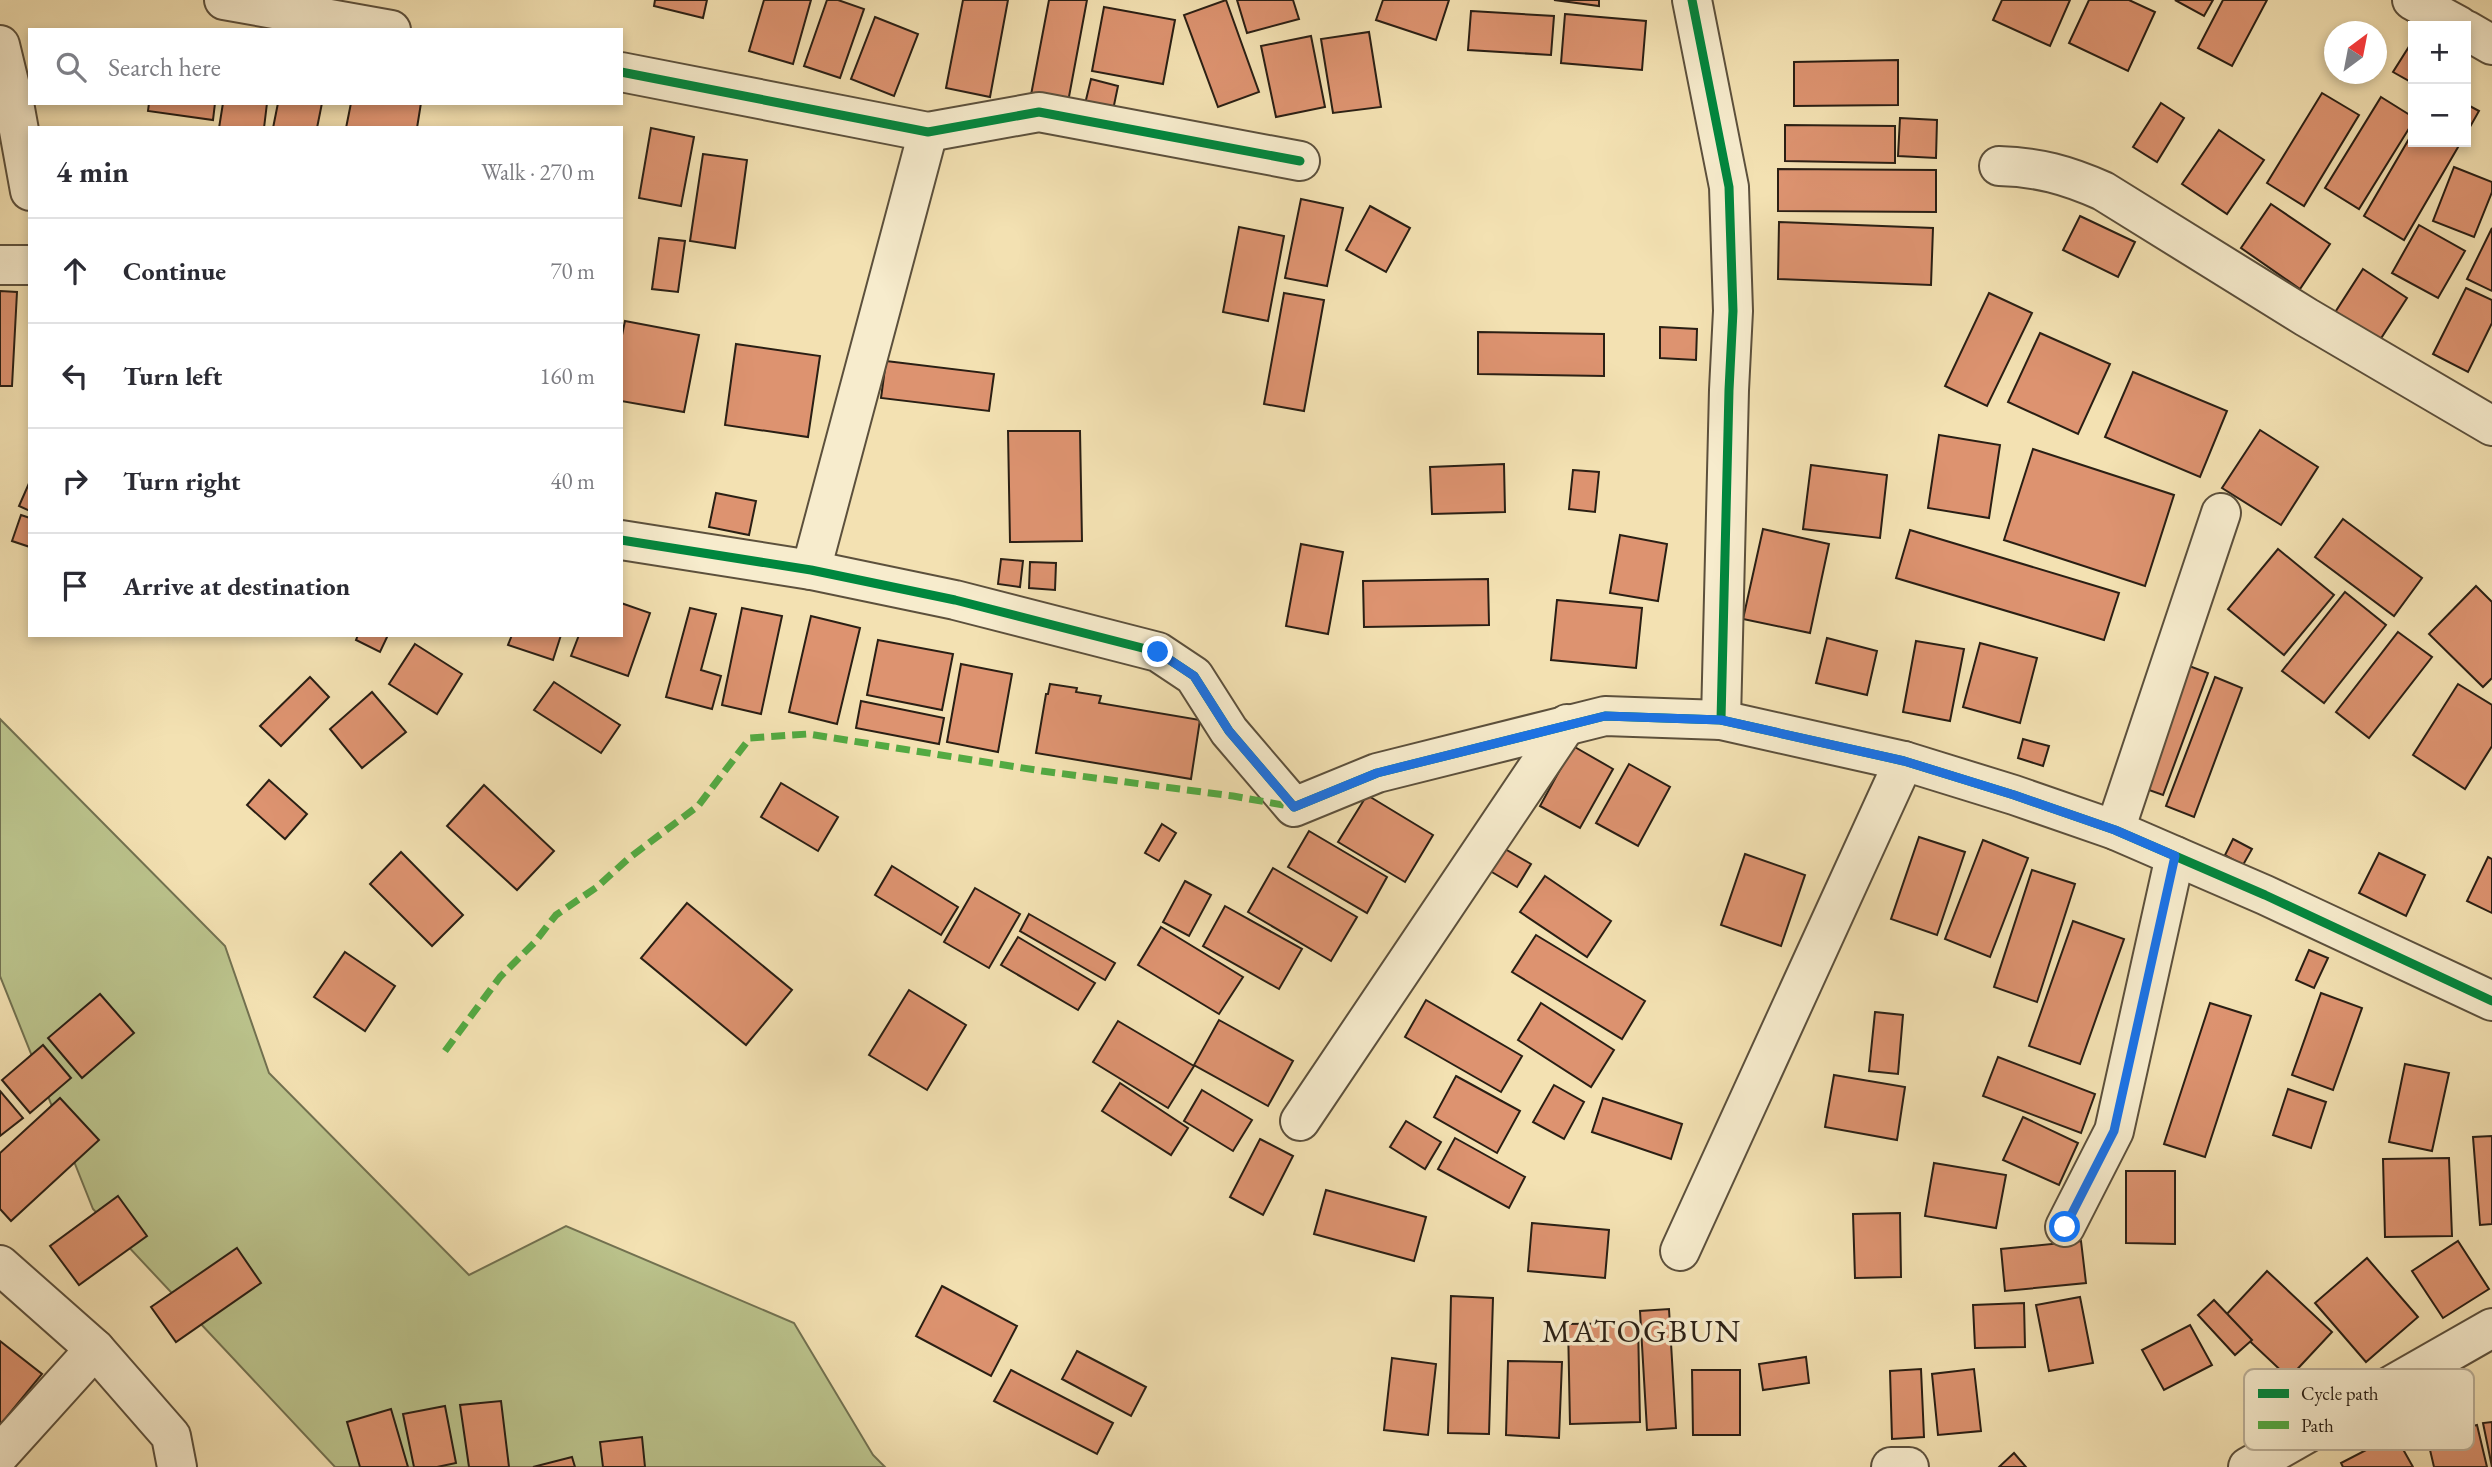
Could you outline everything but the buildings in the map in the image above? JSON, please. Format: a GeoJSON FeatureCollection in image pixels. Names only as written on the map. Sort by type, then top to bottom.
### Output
{"type":"FeatureCollection","features":[{"type":"Feature","properties":{"kind":"street"},"geometry":{"type":"LineString","coordinates":[[224,0],[380,28]]}},
{"type":"Feature","properties":{"kind":"street"},"geometry":{"type":"LineString","coordinates":[[1692,0],[1729,187],[1733,311],[1721,720]]}},
{"type":"Feature","properties":{"kind":"street"},"geometry":{"type":"LineString","coordinates":[[2412,0],[2450,21]]}},
{"type":"Feature","properties":{"kind":"street"},"geometry":{"type":"LineString","coordinates":[[2471,33],[2492,45]]}},
{"type":"Feature","properties":{"kind":"street"},"geometry":{"type":"LineString","coordinates":[[0,45],[28,180]]}},
{"type":"Feature","properties":{"kind":"street"},"geometry":{"type":"LineString","coordinates":[[623,72],[928,132],[1039,113],[1300,161]]}},
{"type":"Feature","properties":{"kind":"street"},"geometry":{"type":"LineString","coordinates":[[811,570],[928,132]]}},
{"type":"Feature","properties":{"kind":"street"},"geometry":{"type":"LineString","coordinates":[[1999,166],[2024,167],[2068,176],[2103,191],[2306,317],[2492,426]]}},
{"type":"Feature","properties":{"kind":"street"},"geometry":{"type":"LineString","coordinates":[[0,265],[28,265]]}},
{"type":"Feature","properties":{"kind":"street"},"geometry":{"type":"LineString","coordinates":[[2115,830],[2221,513]]}},
{"type":"Feature","properties":{"kind":"street"},"geometry":{"type":"LineString","coordinates":[[623,540],[811,570],[954,600],[1158,652],[1194,676],[1229,731],[1294,807],[1377,773],[1605,716],[1721,720],[1904,761],[2115,830],[2265,895],[2492,1001]]}},
{"type":"Feature","properties":{"kind":"street"},"geometry":{"type":"LineString","coordinates":[[1300,1121],[1566,724]]}},
{"type":"Feature","properties":{"kind":"street"},"geometry":{"type":"LineString","coordinates":[[1681,1251],[1904,761]]}},
{"type":"Feature","properties":{"kind":"street"},"geometry":{"type":"LineString","coordinates":[[2065,1227],[2114,1131],[2175,856]]}},
{"type":"Feature","properties":{"kind":"street"},"geometry":{"type":"LineString","coordinates":[[0,1265],[95,1349],[171,1436],[177,1467]]}},
{"type":"Feature","properties":{"kind":"street"},"geometry":{"type":"LineString","coordinates":[[2420,1369],[2492,1328]]}},
{"type":"Feature","properties":{"kind":"street"},"geometry":{"type":"LineString","coordinates":[[0,1454],[95,1349]]}},
{"type":"Feature","properties":{"kind":"street"},"geometry":{"type":"LineString","coordinates":[[2248,1467],[2278,1450]]}},
{"type":"Feature","properties":{"kind":"street"},"geometry":{"type":"LineString","coordinates":[[1891,1467],[1909,1467]]}},
{"type":"Feature","properties":{"kind":"green space"},"geometry":{"type":"Polygon","coordinates":[[[0,719],[225,946],[269,1073],[469,1275],[566,1226],[794,1323],[873,1455],[885,1467],[335,1467],[93,1209],[0,976],[0,719]]]}},
{"type":"Feature","properties":{"kind":"marked path"},"geometry":{"type":"LineString","coordinates":[[445,1051],[500,977],[534,943],[556,915],[597,887],[629,858],[698,806],[750,738],[808,734],[1294,807]]}},
{"type":"Feature","properties":{"kind":"cycle path"},"geometry":{"type":"LineString","coordinates":[[1692,0],[1729,187],[1733,311],[1721,720]]}},
{"type":"Feature","properties":{"kind":"cycle path"},"geometry":{"type":"LineString","coordinates":[[623,72],[928,132],[1039,112],[1300,161]]}},
{"type":"Feature","properties":{"kind":"cycle path"},"geometry":{"type":"LineString","coordinates":[[623,540],[811,570],[955,600],[1158,652],[1194,676],[1229,731],[1294,807],[1377,773],[1605,716],[1721,720],[1904,761],[2115,830],[2265,895],[2492,1001]]}},
{"type":"Feature","properties":{"kind":"district","name":"MATOGBUN"},"geometry":{"type":"Point","coordinates":[1642,1331]}},
{"type":"Feature","properties":{"kind":"route"},"geometry":{"type":"LineString","coordinates":[[1158,652],[1194,676],[1229,731],[1294,807],[1377,773],[1605,716],[1721,720],[1904,761],[2115,830],[2175,856],[2114,1131],[2065,1227]]}}]}
